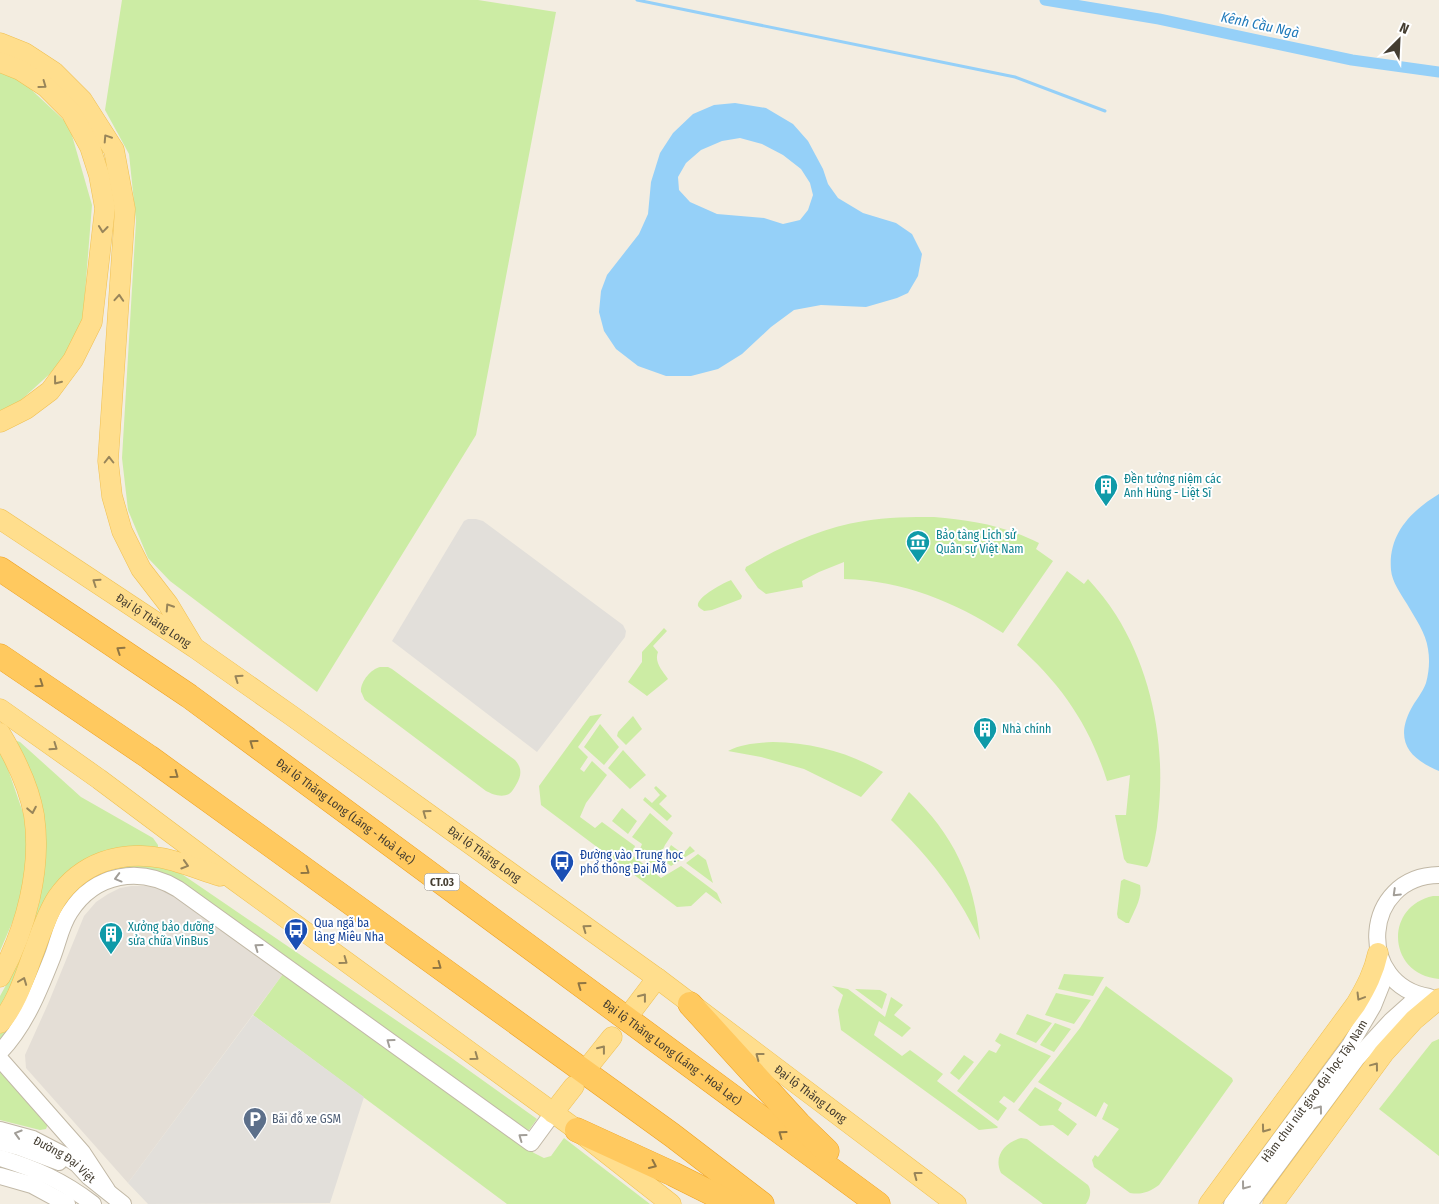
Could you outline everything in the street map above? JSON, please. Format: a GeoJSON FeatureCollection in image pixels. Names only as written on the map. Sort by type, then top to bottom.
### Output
{"type":"FeatureCollection","features":[{"type":"Feature","properties":{"kind":"highway","name":"Đại lộ Thăng Long (Láng - Hoà Lạc)"},"geometry":{"type":"LineString","coordinates":[[0,569],[189,696],[878,1204]]}},
{"type":"Feature","properties":{"kind":"highway"},"geometry":{"type":"LineString","coordinates":[[0,656],[149,757],[672,1135],[762,1204]]}},
{"type":"Feature","properties":{"kind":"highway"},"geometry":{"type":"LineString","coordinates":[[690,1004],[799,1124],[851,1175],[893,1204]]}},
{"type":"Feature","properties":{"kind":"highway"},"geometry":{"type":"LineString","coordinates":[[577,1130],[733,1204]]}},
{"type":"Feature","properties":{"kind":"main road"},"geometry":{"type":"LineString","coordinates":[[0,43],[25,53],[54,72],[82,100],[114,150],[125,209],[108,461],[112,496],[122,531],[141,570],[168,604],[194,648]]}},
{"type":"Feature","properties":{"kind":"main road"},"geometry":{"type":"LineString","coordinates":[[0,62],[20,70],[46,86],[71,112],[90,147],[99,175],[105,208],[92,322],[73,360],[50,391],[26,409],[0,422]]}},
{"type":"Feature","properties":{"kind":"main road","name":"Đại lộ Thăng Long"},"geometry":{"type":"LineString","coordinates":[[0,519],[194,648],[292,716],[657,978],[956,1204]]}},
{"type":"Feature","properties":{"kind":"main road"},"geometry":{"type":"LineString","coordinates":[[0,709],[99,779],[234,880],[553,1112],[671,1204]]}},
{"type":"Feature","properties":{"kind":"main road"},"geometry":{"type":"LineString","coordinates":[[0,733],[10,750],[29,794],[34,814],[36,836],[36,863],[29,902],[12,953],[0,978]]}},
{"type":"Feature","properties":{"kind":"main road"},"geometry":{"type":"LineString","coordinates":[[0,1023],[16,1000],[46,919],[56,900],[70,882],[83,871],[113,858],[144,856],[162,858],[234,880]]}},
{"type":"Feature","properties":{"kind":"main road"},"geometry":{"type":"LineString","coordinates":[[1209,1204],[1346,1018],[1368,982],[1378,952]]}},
{"type":"Feature","properties":{"kind":"main road"},"geometry":{"type":"LineString","coordinates":[[628,1015],[657,978]]}},
{"type":"Feature","properties":{"kind":"main road"},"geometry":{"type":"LineString","coordinates":[[1273,1204],[1384,1053],[1414,1020],[1439,999]]}},
{"type":"Feature","properties":{"kind":"main road"},"geometry":{"type":"LineString","coordinates":[[592,1062],[612,1037]]}},
{"type":"Feature","properties":{"kind":"main road"},"geometry":{"type":"LineString","coordinates":[[553,1112],[574,1086]]}},
{"type":"Feature","properties":{"kind":"street"},"geometry":{"type":"LineString","coordinates":[[0,1052],[19,1029],[30,1009],[71,910],[83,896],[96,886],[115,878],[134,875],[156,878],[178,889],[531,1143],[553,1112]]}},
{"type":"Feature","properties":{"kind":"street"},"geometry":{"type":"LineString","coordinates":[[1439,875],[1428,875],[1408,882],[1392,895],[1381,912],[1376,932],[1378,952],[1387,971],[1401,986],[1419,996],[1439,999]]}},
{"type":"Feature","properties":{"kind":"street","name":"Hầm chui nút giao đại học Tây Nam"},"geometry":{"type":"LineString","coordinates":[[1232,1204],[1350,1045],[1374,1006],[1387,971]]}},
{"type":"Feature","properties":{"kind":"street","name":"Hầm chui nút giao đại học Tây Nam"},"geometry":{"type":"LineString","coordinates":[[1249,1204],[1357,1058],[1391,1021],[1419,996]]}},
{"type":"Feature","properties":{"kind":"street"},"geometry":{"type":"LineString","coordinates":[[0,1059],[82,1152],[107,1190]]}},
{"type":"Feature","properties":{"kind":"street","name":"Đường Đại Việt"},"geometry":{"type":"LineString","coordinates":[[0,1130],[33,1139],[54,1149],[77,1164],[89,1177],[123,1204]]}},
{"type":"Feature","properties":{"kind":"street"},"geometry":{"type":"LineString","coordinates":[[0,1142],[34,1152],[89,1177]]}},
{"type":"Feature","properties":{"kind":"street"},"geometry":{"type":"LineString","coordinates":[[0,1158],[42,1172],[93,1204]]}},
{"type":"Feature","properties":{"kind":"street"},"geometry":{"type":"LineString","coordinates":[[0,1176],[32,1185],[67,1204]]}},
{"type":"Feature","properties":{"kind":"shaded area"},"geometry":{"type":"Polygon","coordinates":[[[468,519],[483,521],[623,625],[626,631],[625,637],[537,752],[392,641],[464,521],[468,519]]]}},
{"type":"Feature","properties":{"kind":"shaded area"},"geometry":{"type":"Polygon","coordinates":[[[131,886],[157,887],[168,892],[283,974],[128,1183],[26,1068],[25,1055],[84,916],[96,902],[108,894],[120,888],[131,886]]]}},
{"type":"Feature","properties":{"kind":"shaded area","name":"Bãi đỗ xe GSM"},"geometry":{"type":"Polygon","coordinates":[[[253,1015],[364,1097],[330,1203],[148,1204],[128,1183],[253,1015]]]}},
{"type":"Feature","properties":{"kind":"green space"},"geometry":{"type":"Polygon","coordinates":[[[122,0],[478,0],[556,12],[476,435],[317,692],[170,581],[148,558],[128,510],[122,458],[136,221],[129,154],[105,110],[122,0]]]}},
{"type":"Feature","properties":{"kind":"green space"},"geometry":{"type":"Polygon","coordinates":[[[0,72],[21,80],[69,125],[92,205],[83,318],[65,360],[9,411],[0,412],[0,72]]]}},
{"type":"Feature","properties":{"kind":"green space"},"geometry":{"type":"Polygon","coordinates":[[[934,517],[975,522],[1014,532],[1039,543],[1036,549],[1053,561],[1003,633],[966,611],[927,595],[887,584],[844,579],[844,562],[802,581],[803,587],[766,594],[758,588],[745,570],[746,567],[774,552],[833,528],[881,519],[934,517]]]}},
{"type":"Feature","properties":{"kind":"green space"},"geometry":{"type":"Polygon","coordinates":[[[1067,571],[1084,584],[1088,579],[1110,605],[1129,638],[1148,687],[1158,738],[1160,791],[1156,834],[1150,862],[1147,867],[1127,863],[1124,859],[1115,815],[1126,815],[1130,775],[1107,781],[1092,741],[1072,706],[1047,675],[1017,645],[1067,571]]]}},
{"type":"Feature","properties":{"kind":"green space"},"geometry":{"type":"Polygon","coordinates":[[[731,580],[742,596],[741,599],[712,610],[704,611],[698,606],[701,599],[706,595],[731,580]]]}},
{"type":"Feature","properties":{"kind":"green space"},"geometry":{"type":"Polygon","coordinates":[[[664,628],[667,631],[653,646],[658,652],[659,666],[668,679],[647,696],[628,682],[642,662],[642,652],[664,628]]]}},
{"type":"Feature","properties":{"kind":"green space"},"geometry":{"type":"Polygon","coordinates":[[[380,667],[392,669],[515,760],[520,769],[520,775],[511,792],[500,796],[486,791],[365,700],[361,692],[362,684],[370,673],[380,667]]]}},
{"type":"Feature","properties":{"kind":"green space"},"geometry":{"type":"Polygon","coordinates":[[[602,714],[578,747],[588,757],[580,769],[584,772],[592,761],[607,775],[586,803],[580,817],[595,828],[602,822],[635,846],[632,855],[661,878],[681,866],[717,893],[722,904],[706,892],[691,906],[677,907],[541,805],[539,786],[590,716],[602,714]]]}},
{"type":"Feature","properties":{"kind":"green space"},"geometry":{"type":"Polygon","coordinates":[[[633,716],[642,729],[626,745],[617,736],[618,732],[633,716]]]}},
{"type":"Feature","properties":{"kind":"green space"},"geometry":{"type":"Polygon","coordinates":[[[600,724],[619,747],[604,765],[584,747],[600,724]]]}},
{"type":"Feature","properties":{"kind":"green space"},"geometry":{"type":"Polygon","coordinates":[[[17,741],[81,797],[153,838],[158,848],[90,857],[0,1012],[0,996],[11,976],[37,907],[15,742],[17,741]]]}},
{"type":"Feature","properties":{"kind":"green space"},"geometry":{"type":"Polygon","coordinates":[[[773,742],[802,744],[830,750],[856,759],[883,772],[861,797],[804,769],[761,757],[728,751],[744,745],[773,742]]]}},
{"type":"Feature","properties":{"kind":"green space"},"geometry":{"type":"Polygon","coordinates":[[[623,750],[646,775],[630,789],[608,768],[623,750]]]}},
{"type":"Feature","properties":{"kind":"green space"},"geometry":{"type":"Polygon","coordinates":[[[0,752],[3,755],[29,830],[21,902],[0,951],[0,752]]]}},
{"type":"Feature","properties":{"kind":"green space"},"geometry":{"type":"Polygon","coordinates":[[[656,786],[667,796],[659,804],[672,816],[667,821],[643,800],[645,797],[652,803],[660,795],[654,788],[656,786]]]}},
{"type":"Feature","properties":{"kind":"green space"},"geometry":{"type":"Polygon","coordinates":[[[909,792],[925,808],[950,841],[959,859],[973,897],[980,940],[965,911],[936,869],[891,820],[909,792]]]}},
{"type":"Feature","properties":{"kind":"green space"},"geometry":{"type":"Polygon","coordinates":[[[622,808],[637,821],[628,834],[612,821],[622,808]]]}},
{"type":"Feature","properties":{"kind":"green space"},"geometry":{"type":"Polygon","coordinates":[[[650,813],[673,833],[655,866],[638,854],[642,844],[632,837],[650,813]]]}},
{"type":"Feature","properties":{"kind":"green space"},"geometry":{"type":"Polygon","coordinates":[[[671,845],[683,854],[690,846],[695,851],[671,866],[663,860],[671,845]]]}},
{"type":"Feature","properties":{"kind":"green space"},"geometry":{"type":"Polygon","coordinates":[[[698,854],[706,860],[713,883],[686,863],[698,854]]]}},
{"type":"Feature","properties":{"kind":"green space"},"geometry":{"type":"Polygon","coordinates":[[[111,864],[170,866],[453,1059],[537,1119],[529,1130],[525,1130],[177,880],[145,869],[129,868],[114,870],[86,884],[74,895],[63,909],[28,1001],[0,1042],[0,1034],[65,895],[111,864]]]}},
{"type":"Feature","properties":{"kind":"green space"},"geometry":{"type":"Polygon","coordinates":[[[1124,879],[1140,885],[1141,890],[1138,904],[1129,923],[1118,918],[1117,914],[1121,881],[1124,879]]]}},
{"type":"Feature","properties":{"kind":"green space"},"geometry":{"type":"Polygon","coordinates":[[[1433,896],[1439,896],[1439,979],[1422,975],[1410,966],[1402,954],[1398,940],[1399,926],[1406,913],[1417,903],[1433,896]]]}},
{"type":"Feature","properties":{"kind":"green space"},"geometry":{"type":"Polygon","coordinates":[[[283,974],[534,1153],[544,1158],[551,1156],[564,1138],[650,1204],[507,1204],[253,1015],[283,974]]]}},
{"type":"Feature","properties":{"kind":"green space"},"geometry":{"type":"Polygon","coordinates":[[[1064,974],[1104,977],[1093,996],[1058,989],[1064,974]]]}},
{"type":"Feature","properties":{"kind":"green space"},"geometry":{"type":"Polygon","coordinates":[[[832,986],[848,989],[885,1017],[891,997],[903,1005],[894,1015],[911,1028],[902,1037],[879,1021],[874,1035],[902,1056],[910,1050],[943,1074],[937,1081],[998,1127],[979,1130],[841,1030],[838,1010],[843,995],[832,986]]]}},
{"type":"Feature","properties":{"kind":"green space"},"geometry":{"type":"Polygon","coordinates":[[[1106,986],[1232,1078],[1233,1081],[1159,1185],[1142,1193],[1130,1193],[1094,1167],[1092,1160],[1095,1155],[1098,1157],[1119,1129],[1102,1119],[1108,1105],[1104,1102],[1096,1117],[1038,1082],[1080,1028],[1106,986]]]}},
{"type":"Feature","properties":{"kind":"green space"},"geometry":{"type":"Polygon","coordinates":[[[855,989],[880,990],[887,994],[882,1009],[855,989]]]}},
{"type":"Feature","properties":{"kind":"green space"},"geometry":{"type":"Polygon","coordinates":[[[1056,993],[1091,1000],[1074,1024],[1045,1015],[1056,993]]]}},
{"type":"Feature","properties":{"kind":"green space"},"geometry":{"type":"Polygon","coordinates":[[[1027,1014],[1052,1023],[1036,1043],[1016,1034],[1027,1014]]]}},
{"type":"Feature","properties":{"kind":"green space"},"geometry":{"type":"Polygon","coordinates":[[[1055,1023],[1071,1029],[1054,1052],[1040,1045],[1055,1023]]]}},
{"type":"Feature","properties":{"kind":"green space"},"geometry":{"type":"Polygon","coordinates":[[[1000,1033],[1051,1056],[1014,1103],[1004,1096],[999,1102],[1007,1108],[998,1121],[957,1091],[989,1050],[996,1053],[1001,1045],[995,1041],[1000,1033]]]}},
{"type":"Feature","properties":{"kind":"green space"},"geometry":{"type":"Polygon","coordinates":[[[1439,1039],[1439,1156],[1379,1109],[1432,1042],[1439,1039]]]}},
{"type":"Feature","properties":{"kind":"green space"},"geometry":{"type":"Polygon","coordinates":[[[964,1055],[974,1062],[959,1080],[950,1073],[964,1055]]]}},
{"type":"Feature","properties":{"kind":"green space"},"geometry":{"type":"Polygon","coordinates":[[[0,1068],[48,1124],[46,1129],[40,1130],[0,1120],[0,1068]]]}},
{"type":"Feature","properties":{"kind":"green space"},"geometry":{"type":"Polygon","coordinates":[[[1035,1087],[1062,1103],[1058,1110],[1077,1124],[1068,1136],[1053,1125],[1040,1126],[1018,1110],[1035,1087]]]}},
{"type":"Feature","properties":{"kind":"green space"},"geometry":{"type":"Polygon","coordinates":[[[1021,1138],[1027,1139],[1088,1185],[1090,1194],[1086,1204],[1043,1204],[1001,1173],[998,1161],[1002,1151],[1010,1143],[1021,1138]]]}},
{"type":"Feature","properties":{"kind":"water"},"geometry":{"type":"Polygon","coordinates":[[[735,103],[766,108],[793,124],[808,141],[823,169],[828,184],[838,198],[863,213],[896,223],[912,234],[922,254],[918,276],[908,293],[866,307],[821,305],[794,310],[771,327],[742,354],[718,369],[691,376],[666,376],[638,366],[616,349],[604,331],[599,312],[601,291],[607,275],[639,234],[648,214],[651,182],[660,153],[673,133],[693,114],[714,105],[735,103]],[[740,138],[722,141],[701,150],[686,163],[678,177],[679,190],[690,202],[717,214],[764,218],[783,224],[800,220],[808,210],[813,195],[810,183],[801,169],[783,155],[762,144],[740,138]]]}},
{"type":"Feature","properties":{"kind":"water"},"geometry":{"type":"Polygon","coordinates":[[[1439,494],[1439,771],[1413,755],[1405,740],[1406,720],[1426,683],[1429,653],[1423,631],[1393,579],[1391,557],[1393,545],[1403,525],[1419,508],[1439,494]]]}},
{"type":"Feature","properties":{"kind":"waterway"},"geometry":{"type":"LineString","coordinates":[[637,0],[1015,77],[1105,111]]}},
{"type":"Feature","properties":{"kind":"waterway","name":"Kênh Cầu Ngà"},"geometry":{"type":"LineString","coordinates":[[1045,0],[1159,19],[1352,60],[1439,72]]}},
{"type":"Feature","properties":{"kind":"place","name":"Đền tưởng niệm các Anh Hùng - Liệt Sĩ"},"geometry":{"type":"Point","coordinates":[1106,507]}},
{"type":"Feature","properties":{"kind":"place","name":"Bảo tàng Lịch sử Quân sự Việt Nam"},"geometry":{"type":"Point","coordinates":[918,563]}},
{"type":"Feature","properties":{"kind":"place","name":"Nhà chính"},"geometry":{"type":"Point","coordinates":[985,750]}},
{"type":"Feature","properties":{"kind":"place","name":"Đường vào Trung học phổ thông Đại Mỗ"},"geometry":{"type":"Point","coordinates":[562,883]}},
{"type":"Feature","properties":{"kind":"place","name":"Qua ngã ba làng Miêu Nha"},"geometry":{"type":"Point","coordinates":[296,951]}},
{"type":"Feature","properties":{"kind":"place","name":"Xưởng bảo dưỡng sửa chữa VinBus"},"geometry":{"type":"Point","coordinates":[111,955]}},
{"type":"Feature","properties":{"kind":"place","name":"Bãi đỗ xe GSM"},"geometry":{"type":"Point","coordinates":[255,1140]}}]}
